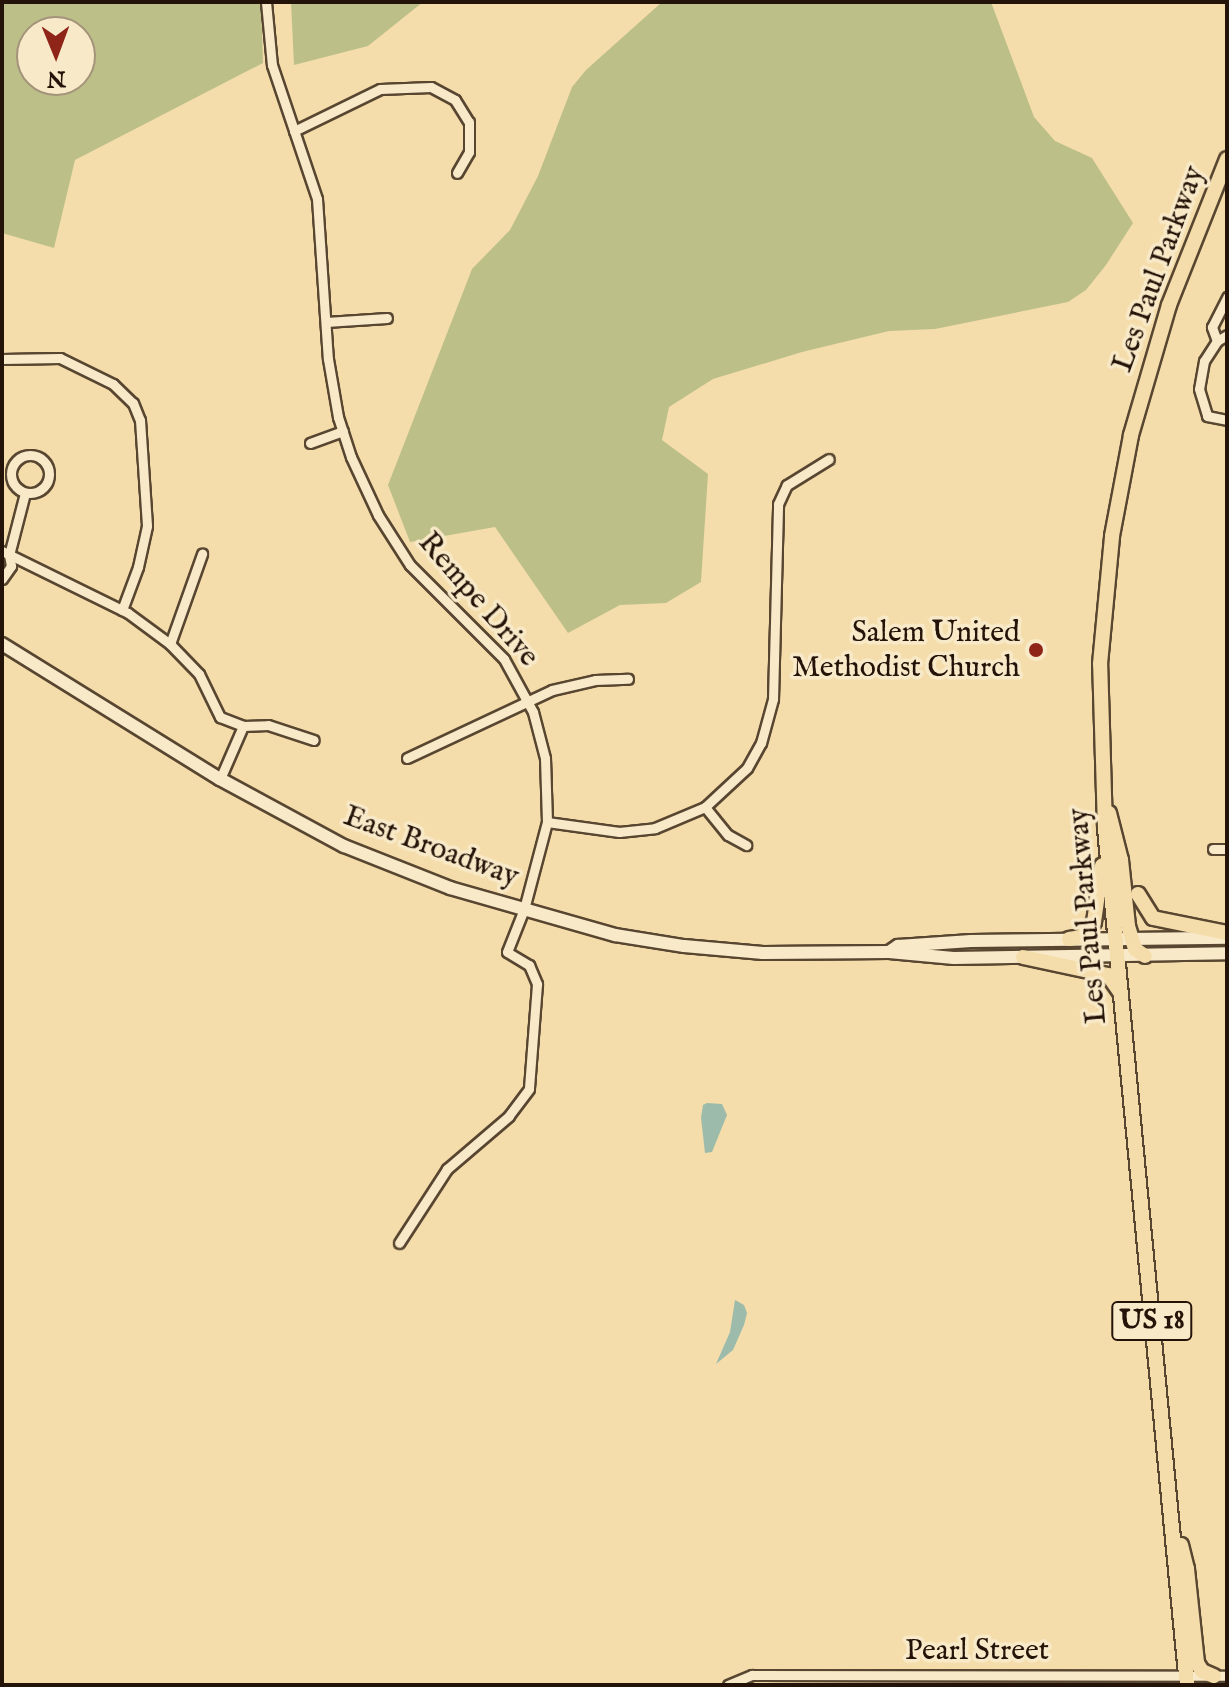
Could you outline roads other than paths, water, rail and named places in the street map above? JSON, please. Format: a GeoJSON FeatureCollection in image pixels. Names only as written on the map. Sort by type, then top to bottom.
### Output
{"type":"FeatureCollection","features":[{"type":"Feature","properties":{"kind":"main road","name":"Les Paul Parkway"},"geometry":{"type":"LineString","coordinates":[[1186,1680],[1106,842],[1099,710],[1104,605],[1127,451],[1159,332],[1227,159]]}},
{"type":"Feature","properties":{"kind":"main road","name":"East Broadway"},"geometry":{"type":"LineString","coordinates":[[2,644],[220,779],[367,856],[450,888],[615,935],[684,946],[763,953],[889,952],[954,958],[1227,953]]}},
{"type":"Feature","properties":{"kind":"main road"},"geometry":{"type":"LineString","coordinates":[[1102,789],[1117,839],[1137,952],[1145,956]]}},
{"type":"Feature","properties":{"kind":"main road"},"geometry":{"type":"LineString","coordinates":[[1069,939],[1081,937],[1094,922],[1106,842]]}},
{"type":"Feature","properties":{"kind":"main road"},"geometry":{"type":"LineString","coordinates":[[1138,894],[1153,918],[1227,936]]}},
{"type":"Feature","properties":{"kind":"main road","name":"East Broadway"},"geometry":{"type":"LineString","coordinates":[[889,952],[898,946],[958,941],[1227,936]]}},
{"type":"Feature","properties":{"kind":"main road"},"geometry":{"type":"LineString","coordinates":[[1023,957],[1108,975],[1121,995]]}},
{"type":"Feature","properties":{"kind":"main road"},"geometry":{"type":"LineString","coordinates":[[1171,1506],[1187,1569],[1197,1663],[1202,1671],[1220,1676]]}},
{"type":"Feature","properties":{"kind":"street","name":"Rempe Drive"},"geometry":{"type":"LineString","coordinates":[[266,2],[268,48],[310,173],[320,214],[333,395],[343,431],[371,500],[410,565],[504,659],[528,701],[545,758],[547,822],[524,909],[507,952],[529,965],[537,984],[529,1089],[509,1116],[447,1169],[399,1243]]}},
{"type":"Feature","properties":{"kind":"street"},"geometry":{"type":"LineString","coordinates":[[294,131],[380,89],[431,87],[455,100],[467,117],[471,143],[457,173]]}},
{"type":"Feature","properties":{"kind":"street"},"geometry":{"type":"LineString","coordinates":[[1217,341],[1212,327],[1227,297]]}},
{"type":"Feature","properties":{"kind":"street"},"geometry":{"type":"LineString","coordinates":[[326,322],[387,318]]}},
{"type":"Feature","properties":{"kind":"street"},"geometry":{"type":"LineString","coordinates":[[1227,335],[1217,341],[1204,361],[1199,389],[1207,416],[1227,420]]}},
{"type":"Feature","properties":{"kind":"street"},"geometry":{"type":"LineString","coordinates":[[2,359],[60,358],[113,384],[133,403],[140,420],[147,526],[138,567],[122,610]]}},
{"type":"Feature","properties":{"kind":"street"},"geometry":{"type":"LineString","coordinates":[[310,443],[343,431]]}},
{"type":"Feature","properties":{"kind":"street"},"geometry":{"type":"LineString","coordinates":[[36,456],[47,464],[48,480],[39,492],[25,493],[11,481],[12,466],[20,458],[36,456]]}},
{"type":"Feature","properties":{"kind":"street"},"geometry":{"type":"LineString","coordinates":[[547,822],[637,831],[673,823],[705,807],[747,768],[769,719],[774,681],[778,504],[787,485],[829,459]]}},
{"type":"Feature","properties":{"kind":"street"},"geometry":{"type":"LineString","coordinates":[[4,555],[25,493]]}},
{"type":"Feature","properties":{"kind":"street"},"geometry":{"type":"LineString","coordinates":[[170,644],[202,554]]}},
{"type":"Feature","properties":{"kind":"street"},"geometry":{"type":"LineString","coordinates":[[4,555],[122,610],[170,644],[206,684],[220,717],[243,726],[268,725],[314,740]]}},
{"type":"Feature","properties":{"kind":"street"},"geometry":{"type":"LineString","coordinates":[[2,579],[11,566],[4,555]]}},
{"type":"Feature","properties":{"kind":"street"},"geometry":{"type":"LineString","coordinates":[[407,758],[573,683],[628,679]]}},
{"type":"Feature","properties":{"kind":"street"},"geometry":{"type":"LineString","coordinates":[[220,779],[243,726]]}},
{"type":"Feature","properties":{"kind":"street"},"geometry":{"type":"LineString","coordinates":[[705,807],[728,835],[746,845]]}},
{"type":"Feature","properties":{"kind":"street"},"geometry":{"type":"LineString","coordinates":[[1213,849],[1227,849]]}},
{"type":"Feature","properties":{"kind":"street","name":"Pearl Street"},"geometry":{"type":"LineString","coordinates":[[728,1685],[752,1675],[1186,1680],[1220,1676]]}},
{"type":"Feature","properties":{"kind":"place","name":"Salem United Methodist Church"},"geometry":{"type":"Point","coordinates":[1036,650]}}]}
